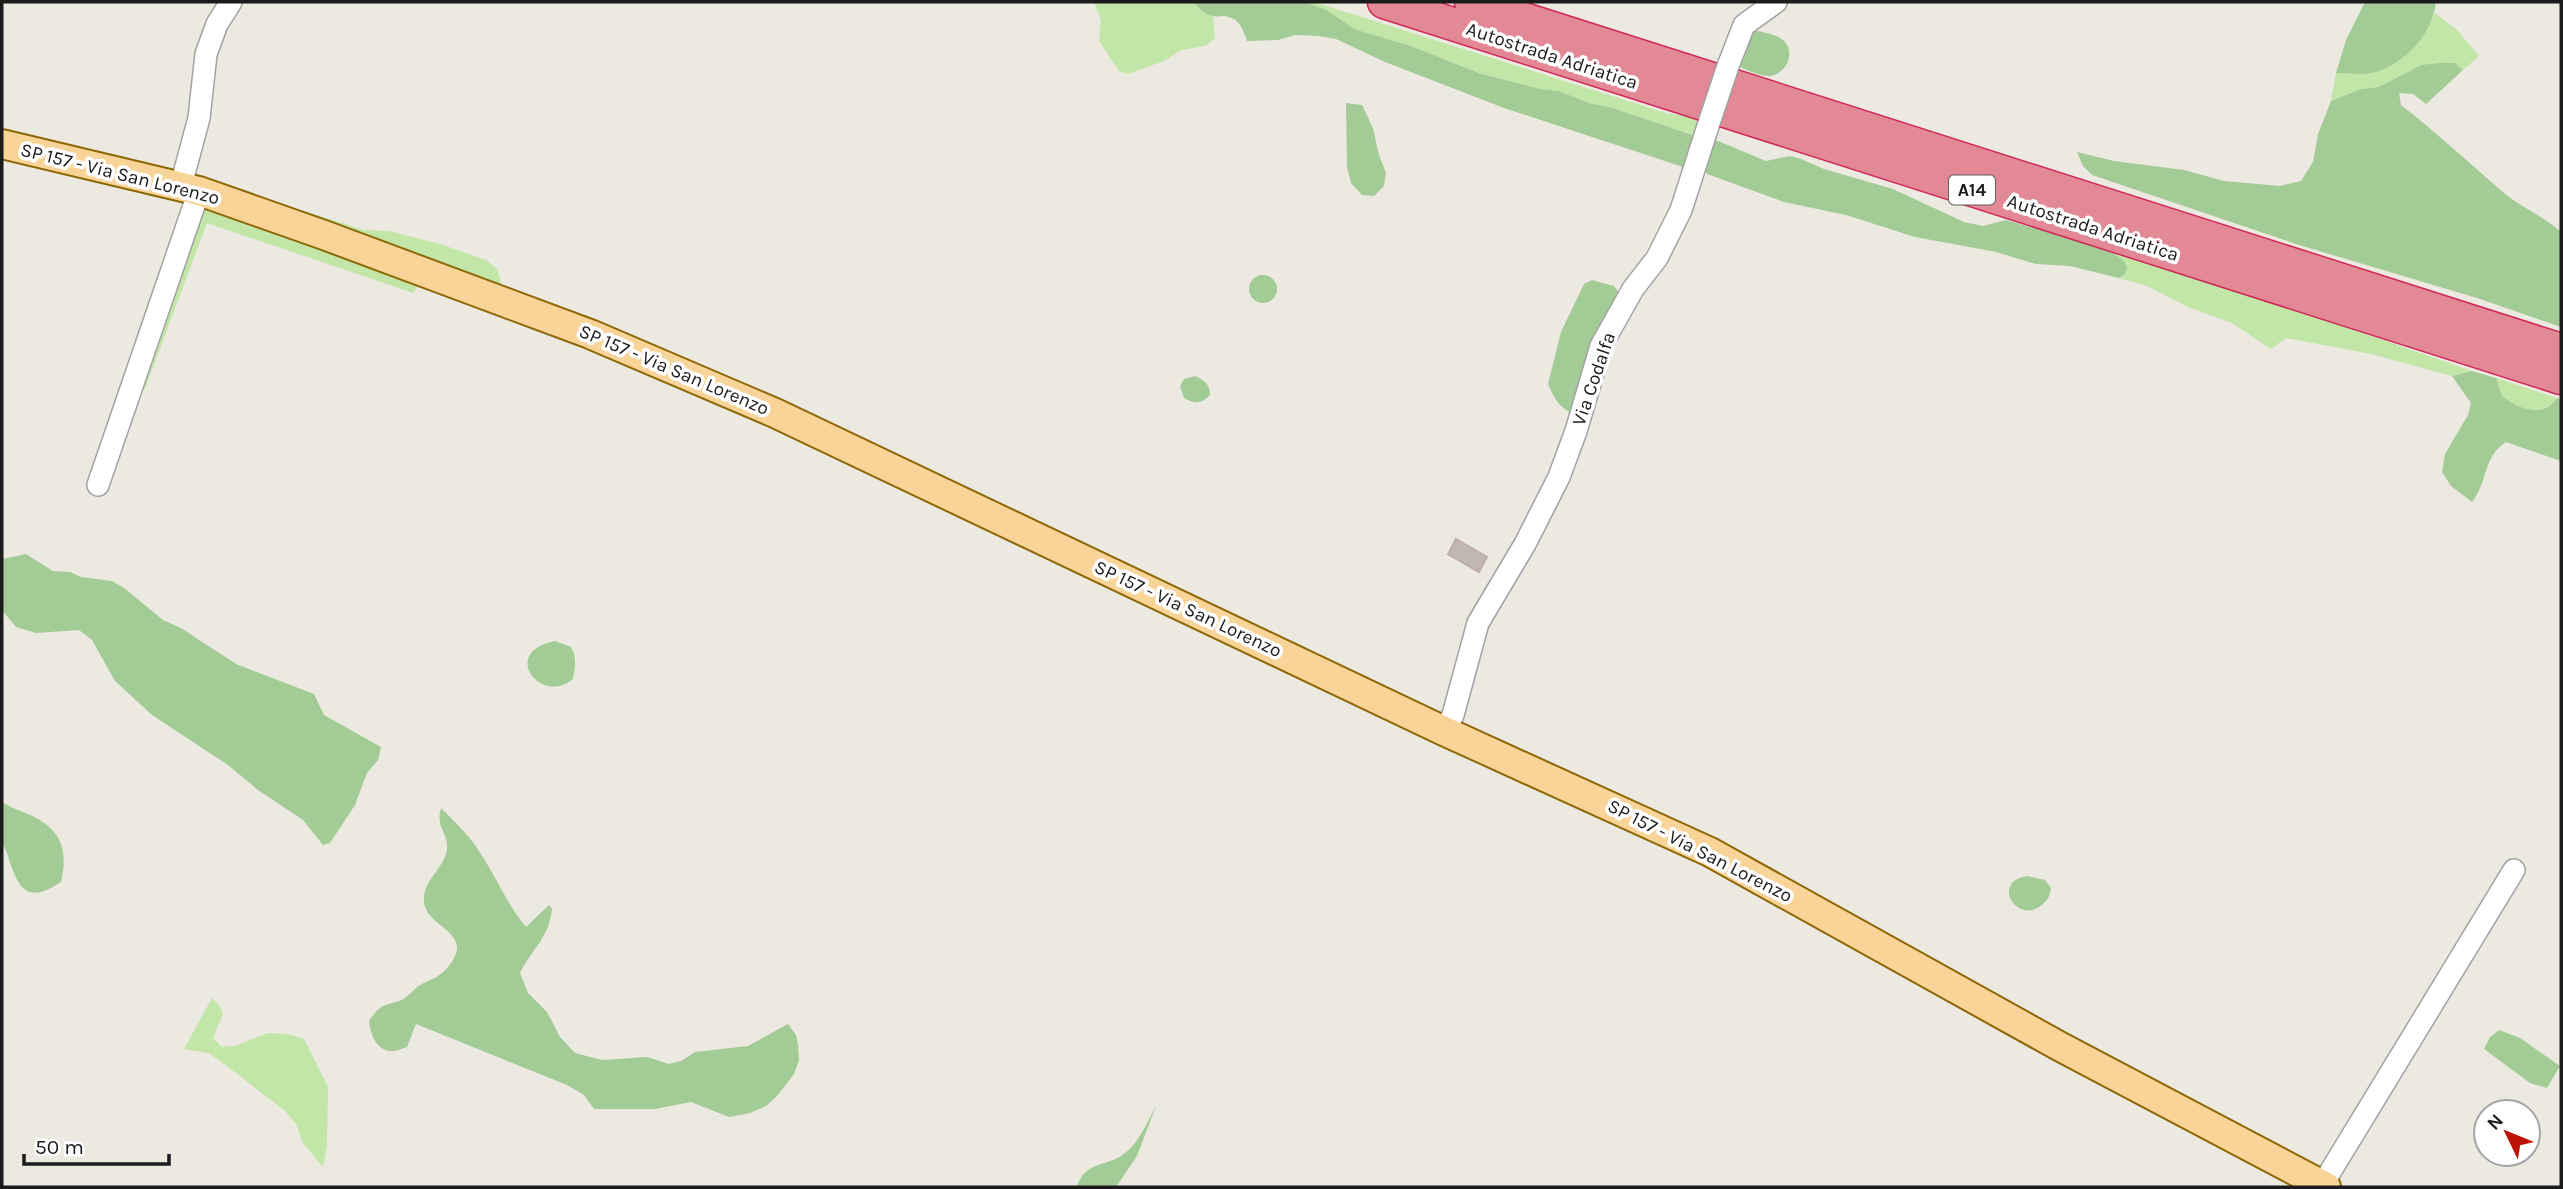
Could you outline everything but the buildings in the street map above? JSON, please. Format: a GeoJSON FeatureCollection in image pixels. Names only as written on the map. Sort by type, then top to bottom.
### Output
{"type":"FeatureCollection","features":[{"type":"Feature","properties":{"kind":"highway","name":"Autostrada Adriatica"},"geometry":{"type":"LineString","coordinates":[[1384,2],[2561,378]]}},
{"type":"Feature","properties":{"kind":"highway","name":"Autostrada Adriatica"},"geometry":{"type":"LineString","coordinates":[[1471,2],[2561,350]]}},
{"type":"Feature","properties":{"kind":"main road","name":"SP 157 - Via San Lorenzo"},"geometry":{"type":"LineString","coordinates":[[2,144],[190,188],[590,334],[763,407],[1444,731],[1710,852],[2059,1046],[2323,1187]]}},
{"type":"Feature","properties":{"kind":"street"},"geometry":{"type":"LineString","coordinates":[[98,485],[190,188],[206,54],[217,24],[230,2]]}},
{"type":"Feature","properties":{"kind":"street","name":"Via Codalfa"},"geometry":{"type":"LineString","coordinates":[[1444,731],[1453,715],[1478,623],[1525,544],[1559,477],[1576,431],[1601,346],[1633,289],[1657,258],[1681,210],[1744,25],[1776,2]]}},
{"type":"Feature","properties":{"kind":"street"},"geometry":{"type":"LineString","coordinates":[[2323,1187],[2514,870]]}},
{"type":"Feature","properties":{"kind":"green space"},"geometry":{"type":"Polygon","coordinates":[[[1094,2],[1193,2],[1202,11],[1213,16],[1215,38],[1205,46],[1181,50],[1164,61],[1128,74],[1119,71],[1099,41],[1101,20],[1094,2]]]}},
{"type":"Feature","properties":{"kind":"green space"},"geometry":{"type":"Polygon","coordinates":[[[1193,2],[1304,2],[1327,10],[1354,29],[1411,46],[1479,73],[1540,89],[1559,91],[1695,136],[1686,168],[1504,108],[1385,62],[1336,39],[1295,35],[1278,40],[1247,41],[1237,21],[1229,17],[1209,15],[1193,2]]]}},
{"type":"Feature","properties":{"kind":"green space"},"geometry":{"type":"Polygon","coordinates":[[[1304,2],[1314,2],[1666,113],[1700,119],[1695,136],[1559,91],[1540,89],[1480,73],[1411,46],[1354,29],[1327,10],[1304,2]]]}},
{"type":"Feature","properties":{"kind":"green space"},"geometry":{"type":"Polygon","coordinates":[[[2365,2],[2436,2],[2433,15],[2421,39],[2402,59],[2390,66],[2364,74],[2336,73],[2346,40],[2365,2]]]}},
{"type":"Feature","properties":{"kind":"green space"},"geometry":{"type":"Polygon","coordinates":[[[2435,13],[2457,30],[2479,56],[2463,70],[2455,63],[2411,70],[2379,87],[2361,89],[2331,101],[2336,73],[2372,71],[2397,62],[2417,43],[2435,13]]]}},
{"type":"Feature","properties":{"kind":"green space"},"geometry":{"type":"Polygon","coordinates":[[[1752,29],[1776,36],[1787,45],[1788,62],[1775,75],[1765,76],[1732,64],[1752,29]]]}},
{"type":"Feature","properties":{"kind":"green space"},"geometry":{"type":"Polygon","coordinates":[[[2455,63],[2463,70],[2426,104],[2413,94],[2399,93],[2401,105],[2504,193],[2561,232],[2561,327],[2477,298],[2299,245],[2092,175],[2083,166],[2077,152],[2114,161],[2184,170],[2224,181],[2280,186],[2301,181],[2313,162],[2318,134],[2331,101],[2361,89],[2379,87],[2421,65],[2455,63]]]}},
{"type":"Feature","properties":{"kind":"green space"},"geometry":{"type":"Polygon","coordinates":[[[1346,103],[1362,105],[1373,128],[1386,173],[1384,186],[1374,196],[1362,195],[1351,183],[1347,167],[1346,103]]]}},
{"type":"Feature","properties":{"kind":"green space"},"geometry":{"type":"Polygon","coordinates":[[[1711,138],[1766,161],[1790,156],[1893,189],[1964,222],[1983,226],[2006,220],[2093,245],[2110,251],[2124,261],[2127,267],[2125,274],[2119,278],[2070,266],[2036,264],[1996,252],[1915,237],[1846,215],[1784,202],[1707,174],[1705,170],[1711,138]]]}},
{"type":"Feature","properties":{"kind":"green space"},"geometry":{"type":"Polygon","coordinates":[[[198,205],[423,278],[413,293],[207,223],[145,389],[138,386],[198,205]]]}},
{"type":"Feature","properties":{"kind":"green space"},"geometry":{"type":"Polygon","coordinates":[[[295,208],[364,230],[389,231],[440,244],[486,260],[497,269],[502,285],[295,208]]]}},
{"type":"Feature","properties":{"kind":"green space"},"geometry":{"type":"Polygon","coordinates":[[[2110,251],[2299,311],[2472,371],[2452,376],[2371,354],[2286,338],[2271,349],[2232,323],[2188,307],[2147,286],[2119,278],[2125,274],[2124,261],[2110,251]]]}},
{"type":"Feature","properties":{"kind":"green space"},"geometry":{"type":"Polygon","coordinates":[[[1263,275],[1273,279],[1277,289],[1273,299],[1263,303],[1253,299],[1249,289],[1253,279],[1263,275]]]}},
{"type":"Feature","properties":{"kind":"green space"},"geometry":{"type":"Polygon","coordinates":[[[1592,280],[1614,286],[1619,293],[1578,414],[1563,407],[1548,384],[1561,332],[1584,284],[1592,280]]]}},
{"type":"Feature","properties":{"kind":"green space"},"geometry":{"type":"Polygon","coordinates":[[[2472,371],[2496,378],[2502,396],[2523,408],[2538,410],[2557,398],[2561,400],[2561,461],[2506,442],[2498,448],[2489,462],[2472,502],[2451,486],[2442,472],[2445,454],[2468,415],[2471,403],[2452,376],[2472,371]]]}},
{"type":"Feature","properties":{"kind":"green space"},"geometry":{"type":"Polygon","coordinates":[[[1195,376],[1206,383],[1210,391],[1207,398],[1198,402],[1184,398],[1180,386],[1184,379],[1195,376]]]}},
{"type":"Feature","properties":{"kind":"green space"},"geometry":{"type":"Polygon","coordinates":[[[2496,378],[2557,398],[2545,408],[2523,408],[2502,396],[2496,378]]]}},
{"type":"Feature","properties":{"kind":"green space"},"geometry":{"type":"Polygon","coordinates":[[[26,554],[53,571],[112,581],[163,620],[181,628],[236,664],[314,694],[324,715],[381,747],[378,760],[367,773],[355,805],[330,843],[323,845],[303,820],[258,790],[228,765],[152,715],[115,681],[92,640],[79,630],[36,633],[16,627],[2,610],[2,559],[26,554]]]}},
{"type":"Feature","properties":{"kind":"green space"},"geometry":{"type":"Polygon","coordinates":[[[555,641],[571,647],[573,651],[573,679],[561,686],[549,686],[538,682],[528,665],[530,655],[538,647],[555,641]]]}},
{"type":"Feature","properties":{"kind":"green space"},"geometry":{"type":"Polygon","coordinates":[[[2,802],[39,820],[55,833],[63,849],[61,882],[40,892],[26,890],[20,885],[2,841],[2,802]]]}},
{"type":"Feature","properties":{"kind":"green space"},"geometry":{"type":"Polygon","coordinates":[[[441,808],[473,843],[526,927],[549,905],[552,909],[544,936],[520,973],[528,993],[547,1012],[560,1037],[575,1053],[602,1060],[647,1057],[669,1064],[681,1061],[695,1052],[748,1046],[788,1024],[796,1035],[799,1060],[794,1074],[777,1096],[766,1106],[750,1113],[729,1117],[691,1102],[655,1109],[594,1109],[584,1095],[567,1085],[416,1024],[407,1047],[392,1051],[381,1047],[372,1035],[369,1020],[380,1008],[402,1000],[417,987],[439,975],[451,963],[456,953],[454,938],[429,914],[424,898],[428,883],[442,863],[447,849],[440,821],[441,808]]]}},
{"type":"Feature","properties":{"kind":"green space"},"geometry":{"type":"Polygon","coordinates":[[[2027,876],[2045,880],[2051,888],[2044,903],[2035,909],[2025,910],[2012,901],[2009,894],[2010,886],[2016,880],[2027,876]]]}},
{"type":"Feature","properties":{"kind":"green space"},"geometry":{"type":"Polygon","coordinates":[[[212,998],[223,1014],[213,1038],[222,1047],[235,1046],[268,1033],[288,1034],[304,1039],[328,1087],[327,1146],[323,1167],[302,1142],[297,1125],[284,1110],[208,1053],[184,1049],[212,998]]]}},
{"type":"Feature","properties":{"kind":"green space"},"geometry":{"type":"Polygon","coordinates":[[[2499,1030],[2520,1038],[2560,1066],[2547,1088],[2530,1083],[2484,1049],[2490,1037],[2499,1030]]]}},
{"type":"Feature","properties":{"kind":"green space"},"geometry":{"type":"Polygon","coordinates":[[[1156,1106],[1137,1156],[1116,1187],[1077,1187],[1085,1172],[1118,1158],[1130,1149],[1156,1106]]]}}]}
